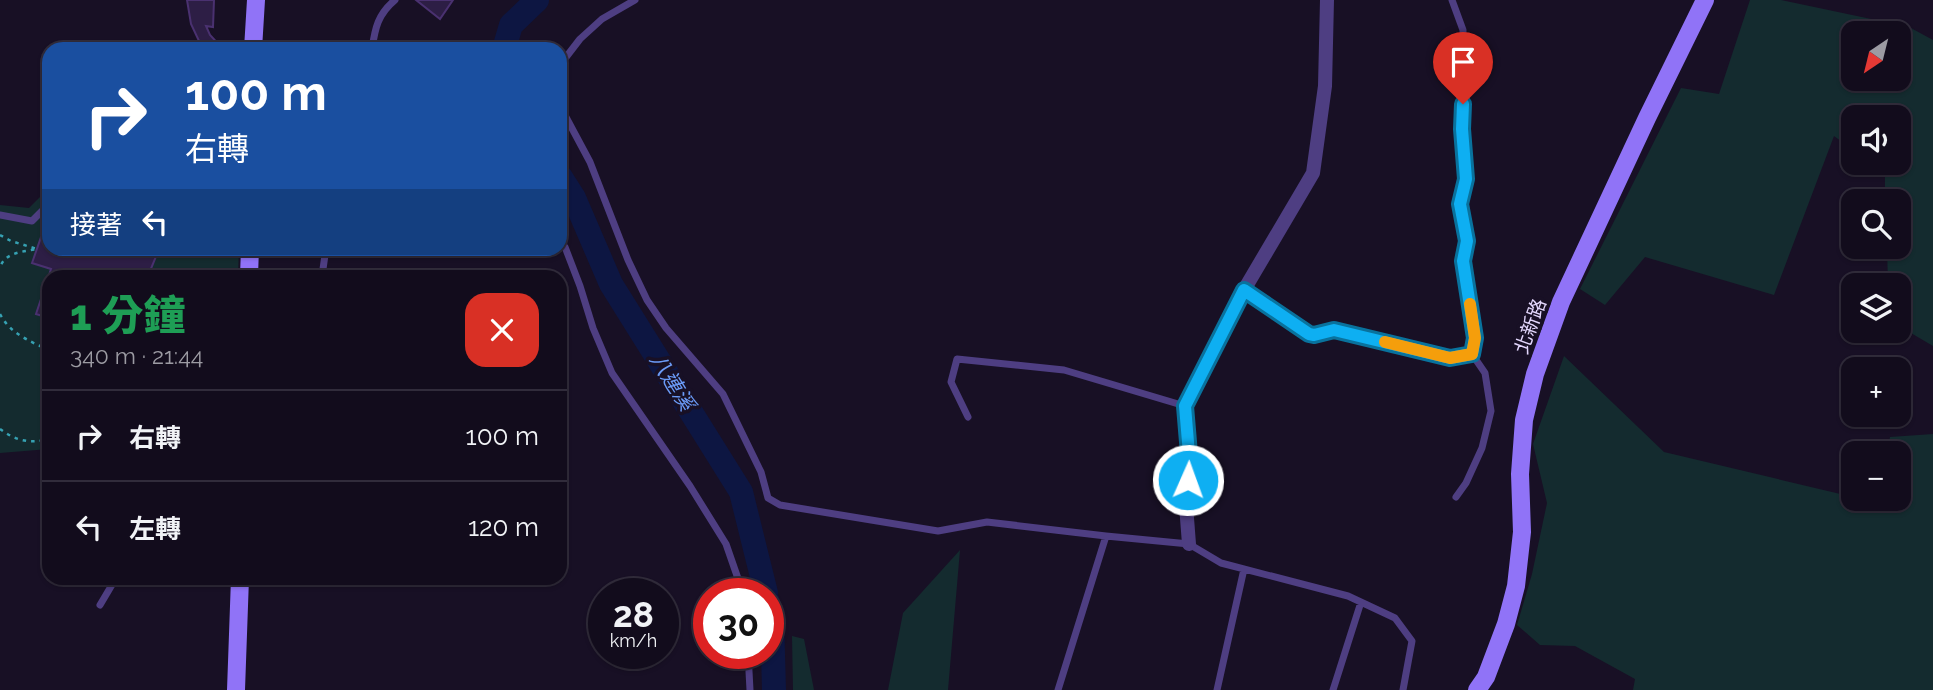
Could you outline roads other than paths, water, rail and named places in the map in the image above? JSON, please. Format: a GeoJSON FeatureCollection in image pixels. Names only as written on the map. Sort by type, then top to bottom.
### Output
{"type":"FeatureCollection","features":[{"type":"Feature","properties":{"kind":"main road"},"geometry":{"type":"LineString","coordinates":[[253,42],[256,0]]}},
{"type":"Feature","properties":{"kind":"main road","name":"北新路"},"geometry":{"type":"LineString","coordinates":[[1477,690],[1486,677],[1503,633],[1516,586],[1522,532],[1520,474],[1524,420],[1535,374],[1567,289],[1705,0]]}},
{"type":"Feature","properties":{"kind":"main road"},"geometry":{"type":"LineString","coordinates":[[236,690],[240,585]]}},
{"type":"Feature","properties":{"kind":"street"},"geometry":{"type":"LineString","coordinates":[[1189,544],[1186,505],[1189,454],[1185,406],[1244,290],[1313,173],[1325,86],[1327,0]]}},
{"type":"Feature","properties":{"kind":"lane"},"geometry":{"type":"LineString","coordinates":[[373,42],[376,24],[395,0]]}},
{"type":"Feature","properties":{"kind":"lane"},"geometry":{"type":"LineString","coordinates":[[567,56],[580,39],[602,19],[635,0]]}},
{"type":"Feature","properties":{"kind":"lane"},"geometry":{"type":"LineString","coordinates":[[1452,0],[1463,30],[1462,129],[1466,179],[1460,204],[1467,241],[1463,261],[1475,338],[1472,354],[1485,373],[1491,411],[1482,448],[1457,497]]}},
{"type":"Feature","properties":{"kind":"lane"},"geometry":{"type":"LineString","coordinates":[[567,119],[590,162],[628,260],[647,300],[666,328],[723,394],[761,472],[768,498],[780,505],[938,531],[987,522],[1189,544],[1221,563],[1348,596],[1395,618],[1412,642],[1403,690]]}},
{"type":"Feature","properties":{"kind":"lane"},"geometry":{"type":"LineString","coordinates":[[0,215],[32,220],[42,211]]}},
{"type":"Feature","properties":{"kind":"lane"},"geometry":{"type":"LineString","coordinates":[[567,252],[612,373],[690,486],[726,544],[738,578]]}},
{"type":"Feature","properties":{"kind":"lane"},"geometry":{"type":"LineString","coordinates":[[1244,290],[1309,334],[1334,330],[1450,358],[1472,354]]}},
{"type":"Feature","properties":{"kind":"lane"},"geometry":{"type":"LineString","coordinates":[[968,417],[951,382],[957,359],[1064,370],[1185,406]]}},
{"type":"Feature","properties":{"kind":"lane"},"geometry":{"type":"LineString","coordinates":[[1058,690],[1106,536]]}},
{"type":"Feature","properties":{"kind":"lane"},"geometry":{"type":"LineString","coordinates":[[1217,690],[1244,569]]}},
{"type":"Feature","properties":{"kind":"lane"},"geometry":{"type":"LineString","coordinates":[[100,605],[112,585]]}},
{"type":"Feature","properties":{"kind":"lane"},"geometry":{"type":"LineString","coordinates":[[1333,690],[1361,602]]}},
{"type":"Feature","properties":{"kind":"lane"},"geometry":{"type":"LineString","coordinates":[[749,669],[750,690]]}},
{"type":"Feature","properties":{"kind":"waterway","name":"八連溪"},"geometry":{"type":"LineString","coordinates":[[506,42],[511,25],[537,0]]}},
{"type":"Feature","properties":{"kind":"waterway","name":"八連溪"},"geometry":{"type":"LineString","coordinates":[[567,187],[611,284],[741,492],[762,578]]}},
{"type":"Feature","properties":{"kind":"waterway","name":"八連溪"},"geometry":{"type":"LineString","coordinates":[[773,669],[774,690]]}}]}
